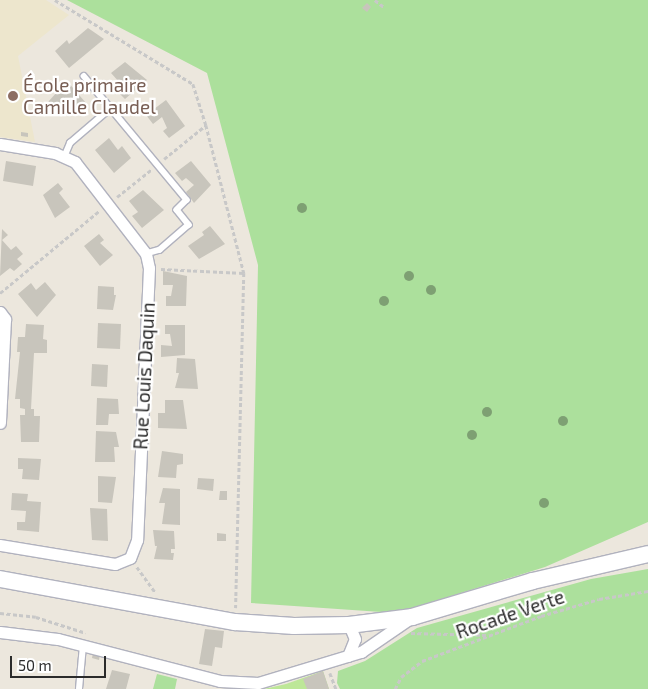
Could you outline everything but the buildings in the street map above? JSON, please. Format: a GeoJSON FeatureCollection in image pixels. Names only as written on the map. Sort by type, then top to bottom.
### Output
{"type":"FeatureCollection","features":[{"type":"Feature","properties":{"kind":"street"},"geometry":{"type":"LineString","coordinates":[[0,144],[65,155]]}},
{"type":"Feature","properties":{"kind":"street","name":"Rue Louis Daquin"},"geometry":{"type":"LineString","coordinates":[[65,155],[75,162],[146,254],[149,268],[137,540],[130,558]]}},
{"type":"Feature","properties":{"kind":"street"},"geometry":{"type":"LineString","coordinates":[[0,312],[6,319],[0,423]]}},
{"type":"Feature","properties":{"kind":"street"},"geometry":{"type":"LineString","coordinates":[[0,545],[115,564],[130,558]]}},
{"type":"Feature","properties":{"kind":"street"},"geometry":{"type":"LineString","coordinates":[[0,579],[235,622],[294,626],[349,625],[412,617],[533,580],[648,554]]}},
{"type":"Feature","properties":{"kind":"street"},"geometry":{"type":"LineString","coordinates":[[0,632],[58,639],[200,677],[239,683],[258,683],[326,665],[361,652],[397,630],[412,617]]}},
{"type":"Feature","properties":{"kind":"street"},"geometry":{"type":"LineString","coordinates":[[348,656],[354,639],[349,625]]}},
{"type":"Feature","properties":{"kind":"lane"},"geometry":{"type":"LineString","coordinates":[[84,76],[188,200],[177,210],[189,225],[160,250],[146,254]]}},
{"type":"Feature","properties":{"kind":"lane"},"geometry":{"type":"LineString","coordinates":[[65,155],[70,143],[111,108]]}},
{"type":"Feature","properties":{"kind":"lane"},"geometry":{"type":"LineString","coordinates":[[80,689],[83,646]]}},
{"type":"Feature","properties":{"kind":"path"},"geometry":{"type":"LineString","coordinates":[[55,0],[193,84],[244,273],[235,622]]}},
{"type":"Feature","properties":{"kind":"path"},"geometry":{"type":"LineString","coordinates":[[375,0],[384,7]]}},
{"type":"Feature","properties":{"kind":"path"},"geometry":{"type":"LineString","coordinates":[[149,268],[244,273]]}},
{"type":"Feature","properties":{"kind":"path"},"geometry":{"type":"LineString","coordinates":[[130,558],[167,609]]}},
{"type":"Feature","properties":{"kind":"path","name":"Rocade Verte"},"geometry":{"type":"LineString","coordinates":[[395,689],[405,673],[422,661],[489,635],[599,599],[648,591]]}},
{"type":"Feature","properties":{"kind":"path"},"geometry":{"type":"LineString","coordinates":[[397,630],[426,635],[489,635]]}},
{"type":"Feature","properties":{"kind":"path"},"geometry":{"type":"LineString","coordinates":[[326,665],[336,689]]}},
{"type":"Feature","properties":{"kind":"shaded area","name":"École primaire Camille Claudel"},"geometry":{"type":"Polygon","coordinates":[[[0,0],[46,0],[69,15],[18,56],[35,142],[0,137],[0,0]]]}},
{"type":"Feature","properties":{"kind":"green space"},"geometry":{"type":"Polygon","coordinates":[[[67,0],[648,0],[648,522],[545,567],[396,613],[251,603],[258,265],[207,73],[67,0]]]}},
{"type":"Feature","properties":{"kind":"green space"},"geometry":{"type":"Polygon","coordinates":[[[648,569],[648,689],[340,689],[337,683],[338,671],[365,661],[417,628],[591,579],[648,569]]]}},
{"type":"Feature","properties":{"kind":"green space"},"geometry":{"type":"Polygon","coordinates":[[[323,671],[329,689],[264,689],[286,684],[323,671]]]}},
{"type":"Feature","properties":{"kind":"green space"},"geometry":{"type":"Polygon","coordinates":[[[157,674],[177,679],[175,689],[153,689],[157,674]]]}},
{"type":"Feature","properties":{"kind":"place","name":"École primaire Camille Claudel"},"geometry":{"type":"Point","coordinates":[13,96]}}]}
